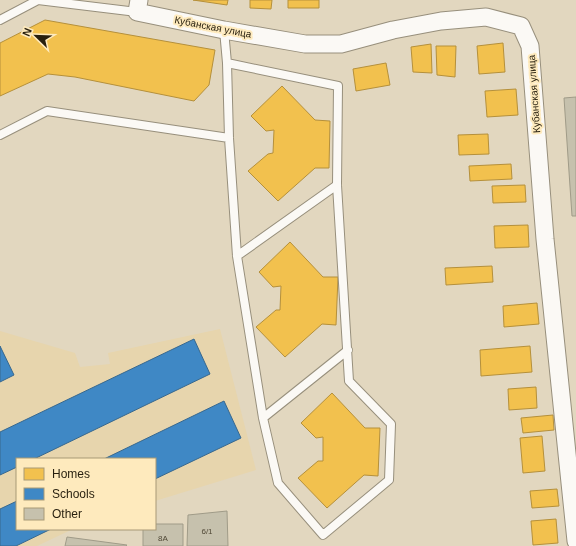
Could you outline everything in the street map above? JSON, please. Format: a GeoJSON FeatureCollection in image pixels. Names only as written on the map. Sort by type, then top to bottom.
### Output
{"type":"FeatureCollection","features":[{"type":"Feature","properties":{"kind":"street","name":"Кубанская улица"},"geometry":{"type":"LineString","coordinates":[[138,6],[224,30],[305,44],[341,44],[393,30],[442,20],[486,17],[521,26],[530,46],[545,239],[576,541]]}},
{"type":"Feature","properties":{"kind":"lane"},"geometry":{"type":"LineString","coordinates":[[0,20],[38,0],[138,6]]}},
{"type":"Feature","properties":{"kind":"lane"},"geometry":{"type":"LineString","coordinates":[[224,30],[227,63],[229,138],[237,256],[263,418],[278,483],[322,535],[389,480],[391,424],[349,381],[337,185],[338,86],[227,63]]}},
{"type":"Feature","properties":{"kind":"lane"},"geometry":{"type":"LineString","coordinates":[[0,135],[47,111],[229,138]]}},
{"type":"Feature","properties":{"kind":"lane"},"geometry":{"type":"LineString","coordinates":[[237,256],[337,185]]}},
{"type":"Feature","properties":{"kind":"lane"},"geometry":{"type":"LineString","coordinates":[[263,418],[348,350]]}},
{"type":"Feature","properties":{"kind":"shaded area"},"geometry":{"type":"Polygon","coordinates":[[[220,329],[256,470],[156,501],[156,458],[16,458],[16,530],[71,530],[37,546],[0,546],[0,331],[75,353],[80,367],[110,364],[108,353],[220,329]]]}},
{"type":"Feature","properties":{"kind":"building: Homes"},"geometry":{"type":"Polygon","coordinates":[[[193,0],[228,0],[227,5],[193,0]]]}},
{"type":"Feature","properties":{"kind":"building: Homes"},"geometry":{"type":"Polygon","coordinates":[[[250,0],[272,0],[271,9],[250,8],[250,0]]]}},
{"type":"Feature","properties":{"kind":"building: Homes"},"geometry":{"type":"Polygon","coordinates":[[[288,0],[319,0],[319,8],[288,8],[288,0]]]}},
{"type":"Feature","properties":{"kind":"building: Homes"},"geometry":{"type":"Polygon","coordinates":[[[45,20],[215,50],[209,85],[194,101],[75,77],[48,74],[0,96],[0,43],[45,20]]]}},
{"type":"Feature","properties":{"kind":"building: Homes"},"geometry":{"type":"Polygon","coordinates":[[[503,43],[505,72],[479,74],[477,46],[503,43]]]}},
{"type":"Feature","properties":{"kind":"building: Homes"},"geometry":{"type":"Polygon","coordinates":[[[431,44],[432,73],[413,72],[411,47],[431,44]]]}},
{"type":"Feature","properties":{"kind":"building: Homes"},"geometry":{"type":"Polygon","coordinates":[[[436,46],[456,46],[455,77],[437,75],[436,46]]]}},
{"type":"Feature","properties":{"kind":"building: Homes"},"geometry":{"type":"Polygon","coordinates":[[[386,63],[390,85],[356,91],[353,69],[386,63]]]}},
{"type":"Feature","properties":{"kind":"building: Homes"},"geometry":{"type":"Polygon","coordinates":[[[282,86],[315,120],[330,121],[329,168],[315,168],[278,201],[248,171],[268,154],[273,153],[274,130],[266,131],[251,116],[282,86]]]}},
{"type":"Feature","properties":{"kind":"building: Homes"},"geometry":{"type":"Polygon","coordinates":[[[516,89],[518,115],[487,117],[485,91],[516,89]]]}},
{"type":"Feature","properties":{"kind":"building: Homes"},"geometry":{"type":"Polygon","coordinates":[[[488,134],[489,154],[459,155],[458,135],[488,134]]]}},
{"type":"Feature","properties":{"kind":"building: Homes"},"geometry":{"type":"Polygon","coordinates":[[[511,164],[512,179],[470,181],[469,166],[511,164]]]}},
{"type":"Feature","properties":{"kind":"building: Homes"},"geometry":{"type":"Polygon","coordinates":[[[525,185],[526,202],[493,203],[492,186],[525,185]]]}},
{"type":"Feature","properties":{"kind":"building: Homes"},"geometry":{"type":"Polygon","coordinates":[[[528,225],[529,247],[495,248],[494,226],[528,225]]]}},
{"type":"Feature","properties":{"kind":"building: Homes"},"geometry":{"type":"Polygon","coordinates":[[[290,242],[323,277],[338,277],[336,325],[322,324],[285,357],[256,327],[276,310],[280,310],[281,286],[273,287],[259,272],[290,242]]]}},
{"type":"Feature","properties":{"kind":"building: Homes"},"geometry":{"type":"Polygon","coordinates":[[[492,266],[493,282],[446,285],[445,268],[492,266]]]}},
{"type":"Feature","properties":{"kind":"building: Homes"},"geometry":{"type":"Polygon","coordinates":[[[537,303],[539,324],[504,327],[503,306],[537,303]]]}},
{"type":"Feature","properties":{"kind":"building: Homes"},"geometry":{"type":"Polygon","coordinates":[[[530,346],[532,372],[481,376],[480,350],[530,346]]]}},
{"type":"Feature","properties":{"kind":"building: Homes"},"geometry":{"type":"Polygon","coordinates":[[[536,387],[537,408],[509,410],[508,389],[536,387]]]}},
{"type":"Feature","properties":{"kind":"building: Homes"},"geometry":{"type":"Polygon","coordinates":[[[332,393],[365,428],[380,428],[378,476],[364,475],[327,508],[298,478],[318,461],[323,461],[323,437],[316,438],[301,423],[332,393]]]}},
{"type":"Feature","properties":{"kind":"building: Homes"},"geometry":{"type":"Polygon","coordinates":[[[553,415],[554,430],[523,433],[521,418],[553,415]]]}},
{"type":"Feature","properties":{"kind":"building: Homes"},"geometry":{"type":"Polygon","coordinates":[[[542,436],[545,471],[523,473],[520,438],[542,436]]]}},
{"type":"Feature","properties":{"kind":"building: Homes"},"geometry":{"type":"Polygon","coordinates":[[[557,489],[559,506],[532,508],[530,491],[557,489]]]}},
{"type":"Feature","properties":{"kind":"building: Homes"},"geometry":{"type":"Polygon","coordinates":[[[556,519],[558,543],[533,545],[531,521],[556,519]]]}},
{"type":"Feature","properties":{"kind":"building: Schools"},"geometry":{"type":"Polygon","coordinates":[[[194,339],[210,374],[36,458],[16,458],[16,467],[0,475],[0,432],[194,339]]]}},
{"type":"Feature","properties":{"kind":"building: Schools"},"geometry":{"type":"Polygon","coordinates":[[[0,346],[14,375],[0,382],[0,346]]]}},
{"type":"Feature","properties":{"kind":"building: Schools"},"geometry":{"type":"Polygon","coordinates":[[[224,401],[241,438],[156,479],[156,458],[106,458],[224,401]]]}},
{"type":"Feature","properties":{"kind":"building: Schools"},"geometry":{"type":"Polygon","coordinates":[[[16,501],[16,530],[49,530],[16,546],[0,546],[0,509],[16,501]]]}},
{"type":"Feature","properties":{"kind":"building: Other"},"geometry":{"type":"Polygon","coordinates":[[[576,97],[576,216],[572,216],[564,98],[576,97]]]}},
{"type":"Feature","properties":{"kind":"building: Other"},"geometry":{"type":"Polygon","coordinates":[[[227,511],[228,546],[187,546],[188,515],[227,511]]]}},
{"type":"Feature","properties":{"kind":"building: Other"},"geometry":{"type":"Polygon","coordinates":[[[156,524],[183,524],[183,546],[143,546],[143,530],[156,530],[156,524]]]}},
{"type":"Feature","properties":{"kind":"building: Other"},"geometry":{"type":"Polygon","coordinates":[[[67,537],[127,545],[65,546],[67,537]]]}}]}
